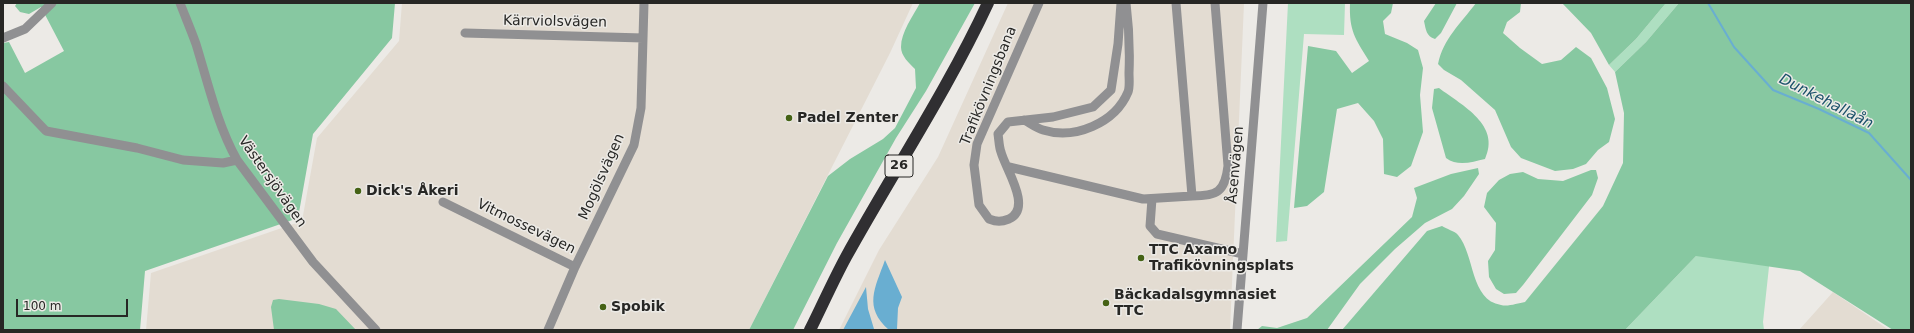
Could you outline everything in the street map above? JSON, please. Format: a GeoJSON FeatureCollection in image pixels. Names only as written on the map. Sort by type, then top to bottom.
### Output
{"type":"FeatureCollection","features":[{"type":"Feature","properties":{"kind":"highway","name":"26"},"geometry":{"type":"LineString","coordinates":[[810,330],[846,257],[932,108],[974,32],[988,3]]}},
{"type":"Feature","properties":{"kind":"highway","name":"26"},"geometry":{"type":"LineString","coordinates":[[817,330],[852,261],[954,82],[995,3]]}},
{"type":"Feature","properties":{"kind":"street"},"geometry":{"type":"LineString","coordinates":[[3,38],[25,29],[52,3]]}},
{"type":"Feature","properties":{"kind":"street","name":"Västersjövägen"},"geometry":{"type":"LineString","coordinates":[[180,3],[195,42],[217,117],[227,142],[237,160],[313,262],[376,330]]}},
{"type":"Feature","properties":{"kind":"street","name":"Mogölsvägen"},"geometry":{"type":"LineString","coordinates":[[548,330],[575,267],[634,146],[641,108],[644,3]]}},
{"type":"Feature","properties":{"kind":"street","name":"Trafikövningsbana"},"geometry":{"type":"LineString","coordinates":[[1039,3],[977,144],[974,165],[979,205],[989,219],[1001,222],[1012,217],[1017,212],[1019,198],[1009,167],[1001,153],[998,134],[1008,122],[1053,117],[1093,107],[1111,90],[1118,44],[1121,3]]}},
{"type":"Feature","properties":{"kind":"street"},"geometry":{"type":"LineString","coordinates":[[1024,120],[1043,130],[1076,131],[1103,122],[1116,111],[1129,91],[1130,36],[1126,3]]}},
{"type":"Feature","properties":{"kind":"street"},"geometry":{"type":"LineString","coordinates":[[1176,3],[1192,196]]}},
{"type":"Feature","properties":{"kind":"street"},"geometry":{"type":"LineString","coordinates":[[1009,167],[1143,199],[1207,196],[1220,191],[1226,181],[1228,166],[1214,3]]}},
{"type":"Feature","properties":{"kind":"street"},"geometry":{"type":"LineString","coordinates":[[1216,17],[1219,3]]}},
{"type":"Feature","properties":{"kind":"street","name":"Åsenvägen"},"geometry":{"type":"LineString","coordinates":[[1237,330],[1263,3]]}},
{"type":"Feature","properties":{"kind":"street","name":"Kärrviolsvägen"},"geometry":{"type":"LineString","coordinates":[[466,33],[643,38]]}},
{"type":"Feature","properties":{"kind":"street"},"geometry":{"type":"LineString","coordinates":[[3,86],[46,131],[137,148],[183,160],[223,163],[237,160]]}},
{"type":"Feature","properties":{"kind":"street"},"geometry":{"type":"LineString","coordinates":[[1152,199],[1150,226],[1157,234],[1243,254]]}},
{"type":"Feature","properties":{"kind":"street","name":"Vitmossevägen"},"geometry":{"type":"LineString","coordinates":[[443,202],[575,267]]}},
{"type":"Feature","properties":{"kind":"shaded area"},"geometry":{"type":"Polygon","coordinates":[[[402,3],[913,3],[890,53],[749,330],[146,330],[151,273],[302,221],[317,138],[399,41],[402,3]]]}},
{"type":"Feature","properties":{"kind":"shaded area"},"geometry":{"type":"Polygon","coordinates":[[[1008,3],[1244,3],[1230,330],[839,330],[879,250],[938,157],[1008,3]]]}},
{"type":"Feature","properties":{"kind":"shaded area"},"geometry":{"type":"Polygon","coordinates":[[[1833,292],[1889,330],[1799,330],[1833,292]]]}},
{"type":"Feature","properties":{"kind":"green space"},"geometry":{"type":"Polygon","coordinates":[[[17,3],[395,3],[392,38],[313,134],[298,218],[145,271],[140,330],[3,330],[3,43],[9,42],[25,73],[64,51],[41,7],[29,14],[20,12],[15,6],[17,3]]]}},
{"type":"Feature","properties":{"kind":"green space"},"geometry":{"type":"Polygon","coordinates":[[[920,3],[975,3],[926,91],[896,138],[837,243],[793,330],[749,330],[828,176],[850,159],[883,139],[895,128],[916,88],[915,69],[904,56],[901,47],[905,30],[920,3]]]}},
{"type":"Feature","properties":{"kind":"green space"},"geometry":{"type":"Polygon","coordinates":[[[1288,3],[1345,3],[1344,35],[1304,34],[1287,241],[1276,242],[1288,3]]]}},
{"type":"Feature","properties":{"kind":"green space"},"geometry":{"type":"Polygon","coordinates":[[[1350,3],[1393,3],[1391,13],[1383,21],[1385,34],[1407,43],[1418,50],[1423,68],[1420,95],[1423,132],[1411,166],[1397,177],[1384,174],[1383,139],[1374,121],[1358,103],[1337,109],[1324,192],[1307,206],[1294,208],[1308,46],[1336,51],[1352,73],[1369,61],[1352,28],[1350,3]]]}},
{"type":"Feature","properties":{"kind":"green space"},"geometry":{"type":"Polygon","coordinates":[[[1436,3],[1457,3],[1441,33],[1435,39],[1428,34],[1424,21],[1436,3]]]}},
{"type":"Feature","properties":{"kind":"green space"},"geometry":{"type":"Polygon","coordinates":[[[1476,3],[1521,3],[1520,12],[1507,22],[1503,33],[1542,64],[1561,60],[1576,47],[1591,58],[1607,88],[1615,119],[1609,142],[1598,150],[1586,164],[1573,169],[1555,171],[1521,158],[1511,147],[1495,110],[1461,80],[1444,70],[1438,64],[1440,55],[1448,39],[1476,3]]]}},
{"type":"Feature","properties":{"kind":"green space"},"geometry":{"type":"Polygon","coordinates":[[[1562,3],[1666,3],[1636,39],[1609,65],[1591,33],[1562,3]]]}},
{"type":"Feature","properties":{"kind":"green space"},"geometry":{"type":"Polygon","coordinates":[[[1666,3],[1679,3],[1646,42],[1615,72],[1609,65],[1636,39],[1666,3]]]}},
{"type":"Feature","properties":{"kind":"green space"},"geometry":{"type":"Polygon","coordinates":[[[1679,3],[1911,3],[1911,330],[1893,330],[1800,271],[1696,256],[1625,330],[1342,330],[1427,231],[1442,226],[1458,235],[1468,254],[1478,286],[1484,295],[1491,301],[1501,305],[1525,302],[1603,206],[1623,163],[1624,113],[1615,72],[1646,42],[1679,3]]]}},
{"type":"Feature","properties":{"kind":"green space"},"geometry":{"type":"Polygon","coordinates":[[[1439,88],[1468,109],[1484,126],[1488,136],[1489,147],[1485,159],[1460,163],[1446,158],[1432,108],[1434,89],[1439,88]]]}},
{"type":"Feature","properties":{"kind":"green space"},"geometry":{"type":"Polygon","coordinates":[[[1478,168],[1479,174],[1464,196],[1452,209],[1425,223],[1395,249],[1360,284],[1327,330],[1257,330],[1262,326],[1277,328],[1307,318],[1412,217],[1417,198],[1414,188],[1451,174],[1478,168]]]}},
{"type":"Feature","properties":{"kind":"green space"},"geometry":{"type":"Polygon","coordinates":[[[1591,170],[1596,170],[1598,178],[1592,195],[1523,285],[1516,293],[1504,294],[1496,289],[1489,277],[1488,261],[1495,250],[1496,223],[1484,207],[1487,193],[1499,180],[1510,174],[1523,172],[1538,179],[1563,181],[1591,170]]]}},
{"type":"Feature","properties":{"kind":"green space"},"geometry":{"type":"Polygon","coordinates":[[[1773,230],[1763,322],[1764,330],[1625,330],[1696,256],[1773,230]]]}},
{"type":"Feature","properties":{"kind":"green space"},"geometry":{"type":"Polygon","coordinates":[[[279,299],[319,304],[336,309],[356,330],[274,330],[271,307],[273,300],[279,299]]]}},
{"type":"Feature","properties":{"kind":"water"},"geometry":{"type":"Polygon","coordinates":[[[885,260],[902,297],[898,308],[897,329],[889,330],[881,322],[874,305],[875,288],[885,260]]]}},
{"type":"Feature","properties":{"kind":"water"},"geometry":{"type":"Polygon","coordinates":[[[866,287],[868,309],[874,329],[843,330],[866,287]]]}},
{"type":"Feature","properties":{"kind":"waterway","name":"Dunkehallaån"},"geometry":{"type":"LineString","coordinates":[[1708,3],[1734,47],[1773,90],[1819,109],[1869,133],[1911,180]]}},
{"type":"Feature","properties":{"kind":"place","name":"Padel Zenter"},"geometry":{"type":"Point","coordinates":[789,118]}},
{"type":"Feature","properties":{"kind":"place","name":"Dick's Åkeri"},"geometry":{"type":"Point","coordinates":[358,191]}},
{"type":"Feature","properties":{"kind":"place","name":"TTC Axamo Trafikövningsplats"},"geometry":{"type":"Point","coordinates":[1141,258]}},
{"type":"Feature","properties":{"kind":"place","name":"Bäckadalsgymnasiet TTC"},"geometry":{"type":"Point","coordinates":[1106,303]}},
{"type":"Feature","properties":{"kind":"place","name":"Spobik"},"geometry":{"type":"Point","coordinates":[603,307]}}]}
